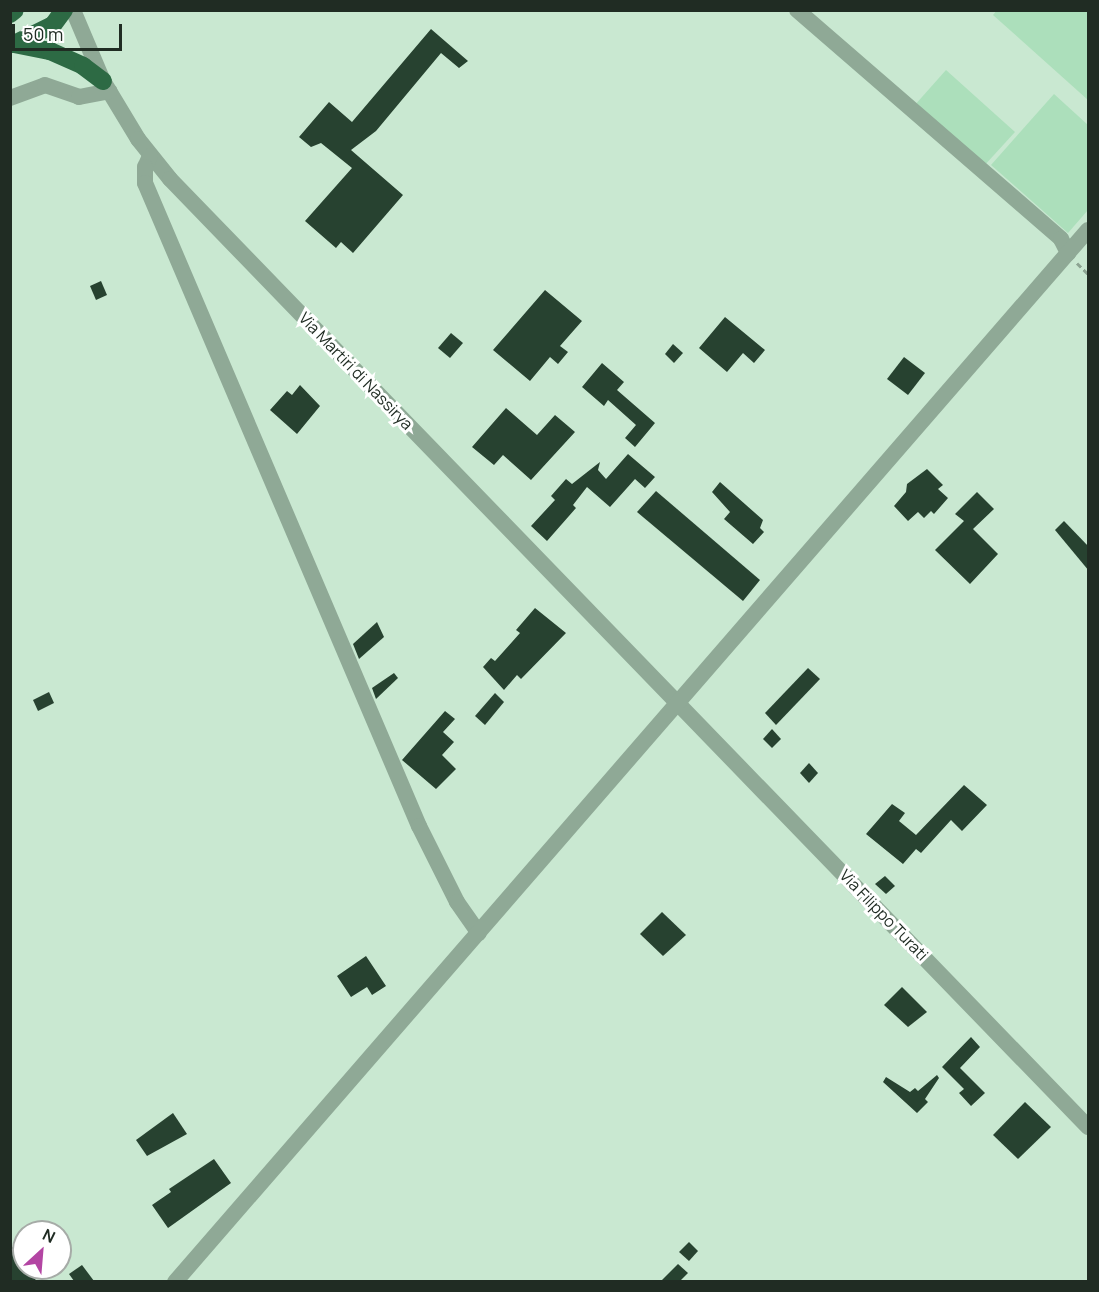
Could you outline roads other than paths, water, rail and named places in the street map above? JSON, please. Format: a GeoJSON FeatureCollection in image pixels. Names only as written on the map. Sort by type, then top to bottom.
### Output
{"type":"FeatureCollection","features":[{"type":"Feature","properties":{"kind":"highway"},"geometry":{"type":"LineString","coordinates":[[10,14],[15,10]]}},
{"type":"Feature","properties":{"kind":"highway"},"geometry":{"type":"LineString","coordinates":[[12,44],[53,25],[64,10]]}},
{"type":"Feature","properties":{"kind":"highway"},"geometry":{"type":"LineString","coordinates":[[12,44],[58,55],[83,66],[106,86]]}},
{"type":"Feature","properties":{"kind":"street","name":"Via Martiri di Nassirya"},"geometry":{"type":"LineString","coordinates":[[73,10],[106,86],[150,156],[679,704]]}},
{"type":"Feature","properties":{"kind":"street"},"geometry":{"type":"LineString","coordinates":[[797,10],[1061,238],[1068,253]]}},
{"type":"Feature","properties":{"kind":"street"},"geometry":{"type":"LineString","coordinates":[[10,98],[45,85],[79,98],[106,86]]}},
{"type":"Feature","properties":{"kind":"street"},"geometry":{"type":"LineString","coordinates":[[150,156],[145,167],[149,194],[419,826],[457,902],[479,933]]}},
{"type":"Feature","properties":{"kind":"street"},"geometry":{"type":"LineString","coordinates":[[175,1281],[1089,230]]}},
{"type":"Feature","properties":{"kind":"street","name":"Via Filippo Turati"},"geometry":{"type":"LineString","coordinates":[[679,704],[1089,1127]]}}]}
